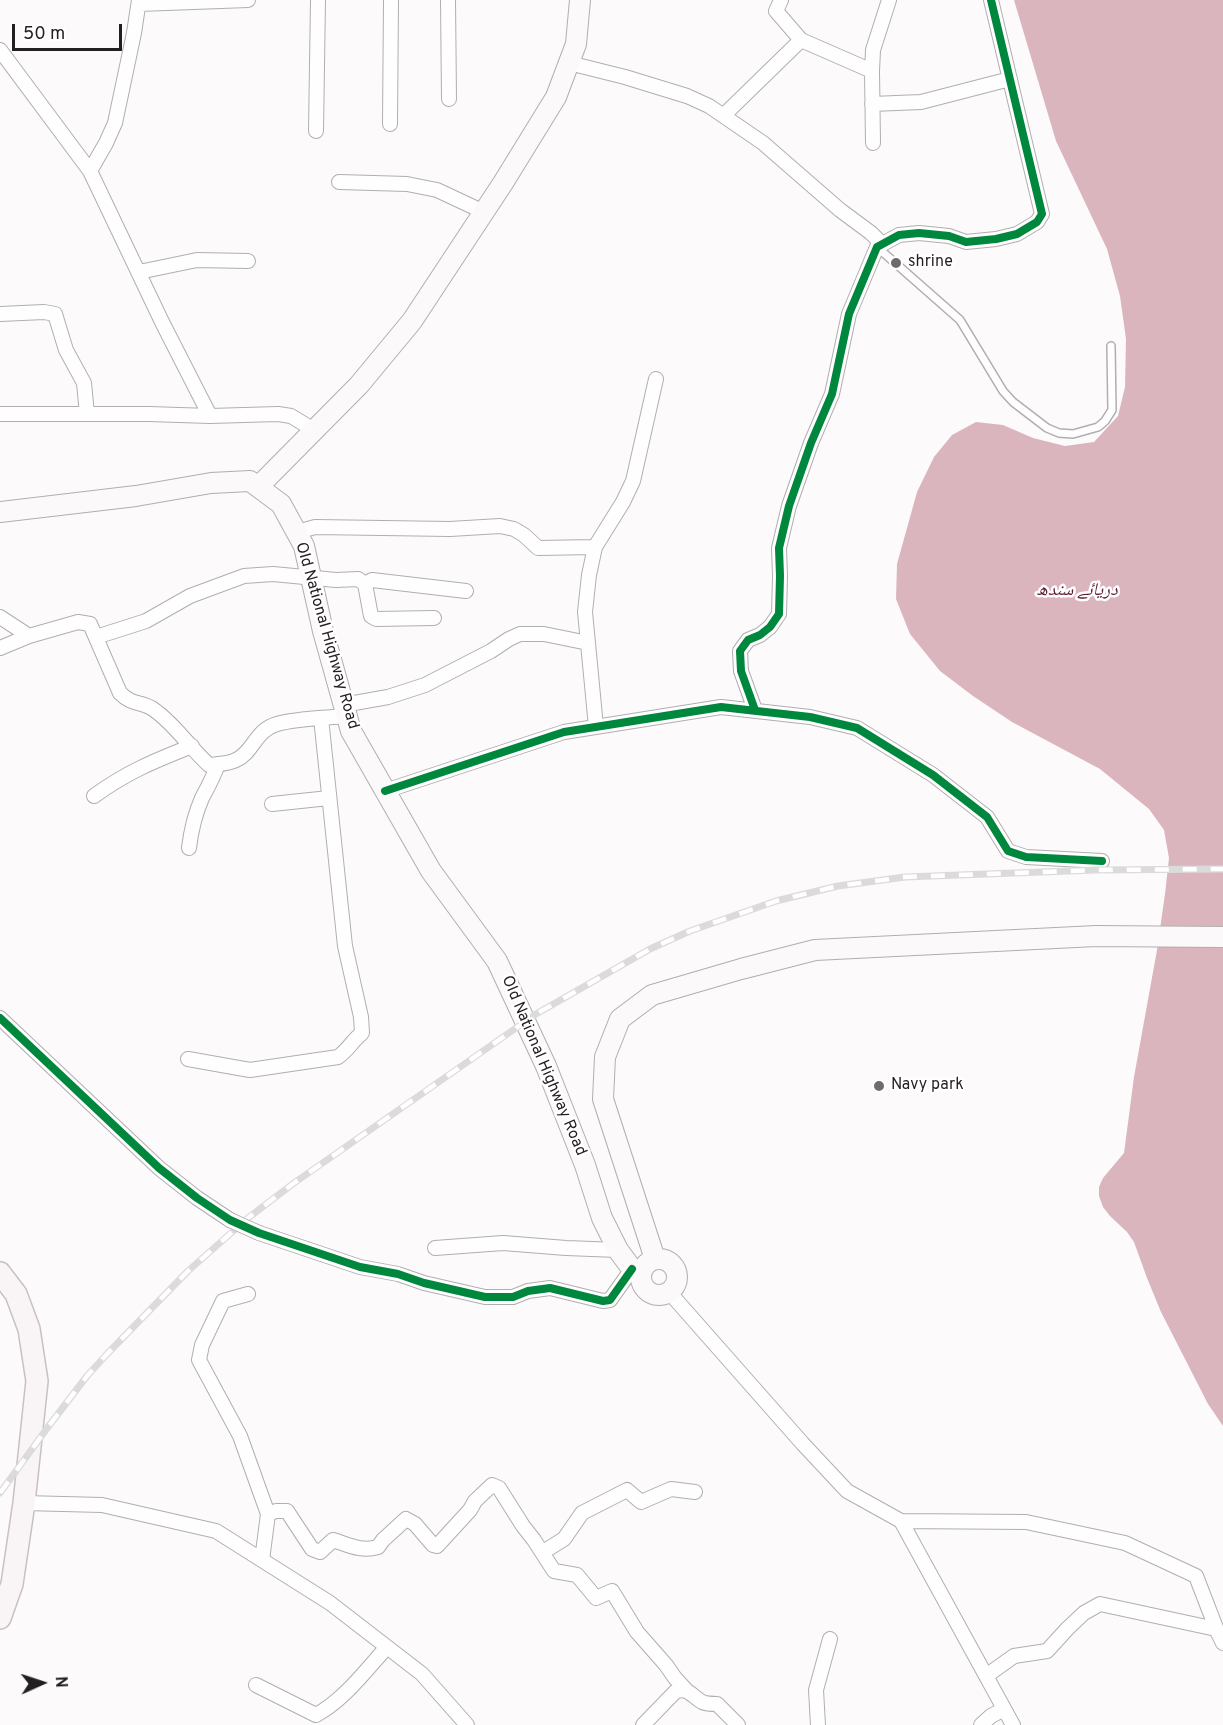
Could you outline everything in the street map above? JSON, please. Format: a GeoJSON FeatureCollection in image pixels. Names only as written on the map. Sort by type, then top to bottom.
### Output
{"type":"FeatureCollection","features":[{"type":"Feature","properties":{"kind":"main road"},"geometry":{"type":"LineString","coordinates":[[258,487],[359,385],[412,321],[556,97],[576,44],[580,0]]}},
{"type":"Feature","properties":{"kind":"main road","name":"Old National Highway Road"},"geometry":{"type":"LineString","coordinates":[[0,512],[136,496],[211,483],[250,482],[281,504],[304,546],[323,631],[351,730],[431,871],[501,970],[546,1066],[585,1165],[602,1218],[618,1250],[636,1271]]}},
{"type":"Feature","properties":{"kind":"main road"},"geometry":{"type":"LineString","coordinates":[[655,1258],[603,1099],[604,1057],[620,1019],[652,995],[815,950],[1096,936],[1223,937]]}},
{"type":"Feature","properties":{"kind":"main road"},"geometry":{"type":"LineString","coordinates":[[655,1258],[663,1258],[674,1266],[677,1280],[669,1292],[657,1295],[651,1293],[643,1285],[636,1271],[655,1258]]}},
{"type":"Feature","properties":{"kind":"main road"},"geometry":{"type":"LineString","coordinates":[[0,1273],[16,1294],[29,1329],[37,1381],[24,1503],[12,1584],[0,1618]]}},
{"type":"Feature","properties":{"kind":"main road"},"geometry":{"type":"LineString","coordinates":[[0,1293],[17,1332],[25,1381],[12,1502],[0,1583]]}},
{"type":"Feature","properties":{"kind":"street"},"geometry":{"type":"LineString","coordinates":[[90,171],[115,123],[139,2],[248,0]]}},
{"type":"Feature","properties":{"kind":"street"},"geometry":{"type":"LineString","coordinates":[[316,131],[318,0]]}},
{"type":"Feature","properties":{"kind":"street"},"geometry":{"type":"LineString","coordinates":[[390,124],[391,0]]}},
{"type":"Feature","properties":{"kind":"street"},"geometry":{"type":"LineString","coordinates":[[448,0],[449,99]]}},
{"type":"Feature","properties":{"kind":"street"},"geometry":{"type":"LineString","coordinates":[[782,0],[776,11],[801,40],[872,71]]}},
{"type":"Feature","properties":{"kind":"street"},"geometry":{"type":"LineString","coordinates":[[873,143],[872,71],[876,38],[889,0]]}},
{"type":"Feature","properties":{"kind":"street"},"geometry":{"type":"LineString","coordinates":[[755,710],[741,671],[740,651],[748,640],[760,635],[770,627],[779,614],[779,548],[789,506],[811,443],[832,394],[849,314],[880,245],[899,235],[919,233],[949,236],[966,242],[996,239],[1017,234],[1037,222],[1042,214],[990,0]]}},
{"type":"Feature","properties":{"kind":"street"},"geometry":{"type":"LineString","coordinates":[[724,116],[801,40]]}},
{"type":"Feature","properties":{"kind":"street"},"geometry":{"type":"LineString","coordinates":[[3,59],[90,171],[210,416]]}},
{"type":"Feature","properties":{"kind":"street"},"geometry":{"type":"LineString","coordinates":[[569,63],[687,96],[709,106],[763,143],[840,210],[871,233],[880,245]]}},
{"type":"Feature","properties":{"kind":"street"},"geometry":{"type":"LineString","coordinates":[[872,104],[921,102],[1010,79]]}},
{"type":"Feature","properties":{"kind":"street"},"geometry":{"type":"LineString","coordinates":[[339,182],[407,184],[437,190],[484,212]]}},
{"type":"Feature","properties":{"kind":"street"},"geometry":{"type":"LineString","coordinates":[[139,272],[196,260],[248,261]]}},
{"type":"Feature","properties":{"kind":"street"},"geometry":{"type":"LineString","coordinates":[[0,314],[44,312],[56,314],[66,350],[84,383],[87,414]]}},
{"type":"Feature","properties":{"kind":"street"},"geometry":{"type":"LineString","coordinates":[[596,727],[585,612],[589,575],[595,547],[623,502],[633,481],[656,380]]}},
{"type":"Feature","properties":{"kind":"street"},"geometry":{"type":"LineString","coordinates":[[0,414],[210,416],[279,414],[291,416],[314,430]]}},
{"type":"Feature","properties":{"kind":"street"},"geometry":{"type":"LineString","coordinates":[[297,532],[315,527],[450,529],[500,526],[514,529],[538,548],[595,547]]}},
{"type":"Feature","properties":{"kind":"street"},"geometry":{"type":"LineString","coordinates":[[96,637],[146,621],[189,596],[244,576],[273,574],[336,580],[358,579],[365,584],[368,607],[371,616],[376,619],[434,618]]}},
{"type":"Feature","properties":{"kind":"street"},"geometry":{"type":"LineString","coordinates":[[365,584],[372,580],[466,591]]}},
{"type":"Feature","properties":{"kind":"street"},"geometry":{"type":"LineString","coordinates":[[0,617],[29,636]]}},
{"type":"Feature","properties":{"kind":"street"},"geometry":{"type":"LineString","coordinates":[[0,648],[29,636],[78,622],[90,624],[120,693],[127,701],[150,707],[174,726],[209,765],[238,760],[247,753],[259,735],[276,724],[321,718],[425,685],[520,634],[544,634],[588,643]]}},
{"type":"Feature","properties":{"kind":"street"},"geometry":{"type":"LineString","coordinates":[[386,791],[564,732],[721,706],[810,717],[857,728],[933,775],[987,818],[1005,847],[1016,854],[1026,857],[1102,861]]}},
{"type":"Feature","properties":{"kind":"street"},"geometry":{"type":"LineString","coordinates":[[188,1059],[250,1070],[338,1057],[345,1052],[351,1041],[362,1033],[361,1017],[345,946],[321,718]]}},
{"type":"Feature","properties":{"kind":"street"},"geometry":{"type":"LineString","coordinates":[[94,796],[142,766],[192,746]]}},
{"type":"Feature","properties":{"kind":"street"},"geometry":{"type":"LineString","coordinates":[[189,848],[194,820],[218,764]]}},
{"type":"Feature","properties":{"kind":"street"},"geometry":{"type":"LineString","coordinates":[[273,804],[329,798]]}},
{"type":"Feature","properties":{"kind":"street"},"geometry":{"type":"LineString","coordinates":[[0,1018],[159,1168],[230,1220],[259,1233],[360,1267],[398,1274],[423,1283],[485,1297],[513,1297],[528,1291],[550,1287],[603,1301],[610,1300],[636,1271]]}},
{"type":"Feature","properties":{"kind":"street"},"geometry":{"type":"LineString","coordinates":[[435,1248],[503,1243],[618,1250]]}},
{"type":"Feature","properties":{"kind":"street"},"geometry":{"type":"LineString","coordinates":[[669,1292],[847,1491],[901,1521],[1026,1522],[1125,1543],[1196,1576],[1223,1642]]}},
{"type":"Feature","properties":{"kind":"street"},"geometry":{"type":"LineString","coordinates":[[248,1294],[223,1301],[202,1345],[199,1360],[240,1436],[268,1514],[262,1560]]}},
{"type":"Feature","properties":{"kind":"street"},"geometry":{"type":"LineString","coordinates":[[268,1514],[286,1511],[312,1549],[320,1552],[333,1540],[359,1549],[378,1547],[406,1519],[415,1524],[433,1545],[437,1546],[470,1510],[475,1501],[492,1485],[499,1488],[522,1526],[543,1552],[554,1571],[577,1575],[596,1598],[612,1591],[637,1632],[686,1690],[704,1703],[717,1704],[738,1725]]}},
{"type":"Feature","properties":{"kind":"street"},"geometry":{"type":"LineString","coordinates":[[543,1552],[564,1539],[582,1513],[627,1490],[641,1502],[671,1489],[695,1492]]}},
{"type":"Feature","properties":{"kind":"street"},"geometry":{"type":"LineString","coordinates":[[24,1503],[102,1505],[216,1531],[330,1603],[423,1674],[467,1725]]}},
{"type":"Feature","properties":{"kind":"street"},"geometry":{"type":"LineString","coordinates":[[901,1521],[1012,1725]]}},
{"type":"Feature","properties":{"kind":"street"},"geometry":{"type":"LineString","coordinates":[[986,1676],[1014,1656],[1047,1651],[1084,1613],[1100,1604],[1216,1629]]}},
{"type":"Feature","properties":{"kind":"street"},"geometry":{"type":"LineString","coordinates":[[819,1725],[816,1690],[830,1639]]}},
{"type":"Feature","properties":{"kind":"street"},"geometry":{"type":"LineString","coordinates":[[256,1685],[316,1715],[326,1710],[350,1688],[387,1647]]}},
{"type":"Feature","properties":{"kind":"street"},"geometry":{"type":"LineString","coordinates":[[643,1725],[675,1692],[686,1690]]}},
{"type":"Feature","properties":{"kind":"street"},"geometry":{"type":"LineString","coordinates":[[981,1725],[1004,1709]]}},
{"type":"Feature","properties":{"kind":"lane"},"geometry":{"type":"LineString","coordinates":[[880,245],[960,320],[1003,391],[1013,402],[1047,428],[1059,433],[1073,434],[1098,427],[1104,421],[1112,410],[1111,346]]}},
{"type":"Feature","properties":{"kind":"water","name":"دریائے سندھ"},"geometry":{"type":"Polygon","coordinates":[[[1014,0],[1223,0],[1223,1426],[1208,1404],[1161,1312],[1134,1242],[1103,1207],[1099,1196],[1099,1187],[1103,1178],[1124,1153],[1134,1077],[1165,894],[1169,858],[1164,830],[1149,809],[1100,769],[1012,722],[940,671],[910,634],[896,599],[897,564],[917,492],[934,457],[952,435],[976,422],[1003,425],[1033,438],[1065,446],[1094,442],[1118,416],[1125,387],[1126,339],[1120,296],[1107,249],[1056,141],[1014,0]]]}},
{"type":"Feature","properties":{"kind":"railway"},"geometry":{"type":"LineString","coordinates":[[0,1493],[87,1376],[188,1271],[248,1218],[294,1183],[536,1014],[650,949],[690,931],[776,901],[838,886],[905,877],[1096,870],[1223,869]]}},
{"type":"Feature","properties":{"kind":"cycle path"},"geometry":{"type":"LineString","coordinates":[[755,710],[741,671],[740,651],[748,640],[760,635],[770,627],[779,614],[779,548],[789,506],[811,443],[832,394],[849,314],[877,247],[899,235],[919,233],[949,236],[966,242],[996,239],[1017,234],[1037,222],[1042,214],[991,0]]}},
{"type":"Feature","properties":{"kind":"cycle path"},"geometry":{"type":"LineString","coordinates":[[385,791],[564,732],[721,707],[810,717],[857,728],[933,775],[987,817],[1008,851],[1026,857],[1102,861]]}},
{"type":"Feature","properties":{"kind":"cycle path"},"geometry":{"type":"LineString","coordinates":[[0,1018],[159,1168],[230,1220],[259,1233],[360,1267],[398,1274],[424,1283],[485,1297],[513,1297],[528,1291],[550,1288],[603,1301],[610,1300],[632,1269]]}},
{"type":"Feature","properties":{"kind":"place","name":"shrine"},"geometry":{"type":"Point","coordinates":[896,263]}},
{"type":"Feature","properties":{"kind":"place","name":"Navy park"},"geometry":{"type":"Point","coordinates":[879,1086]}}]}
